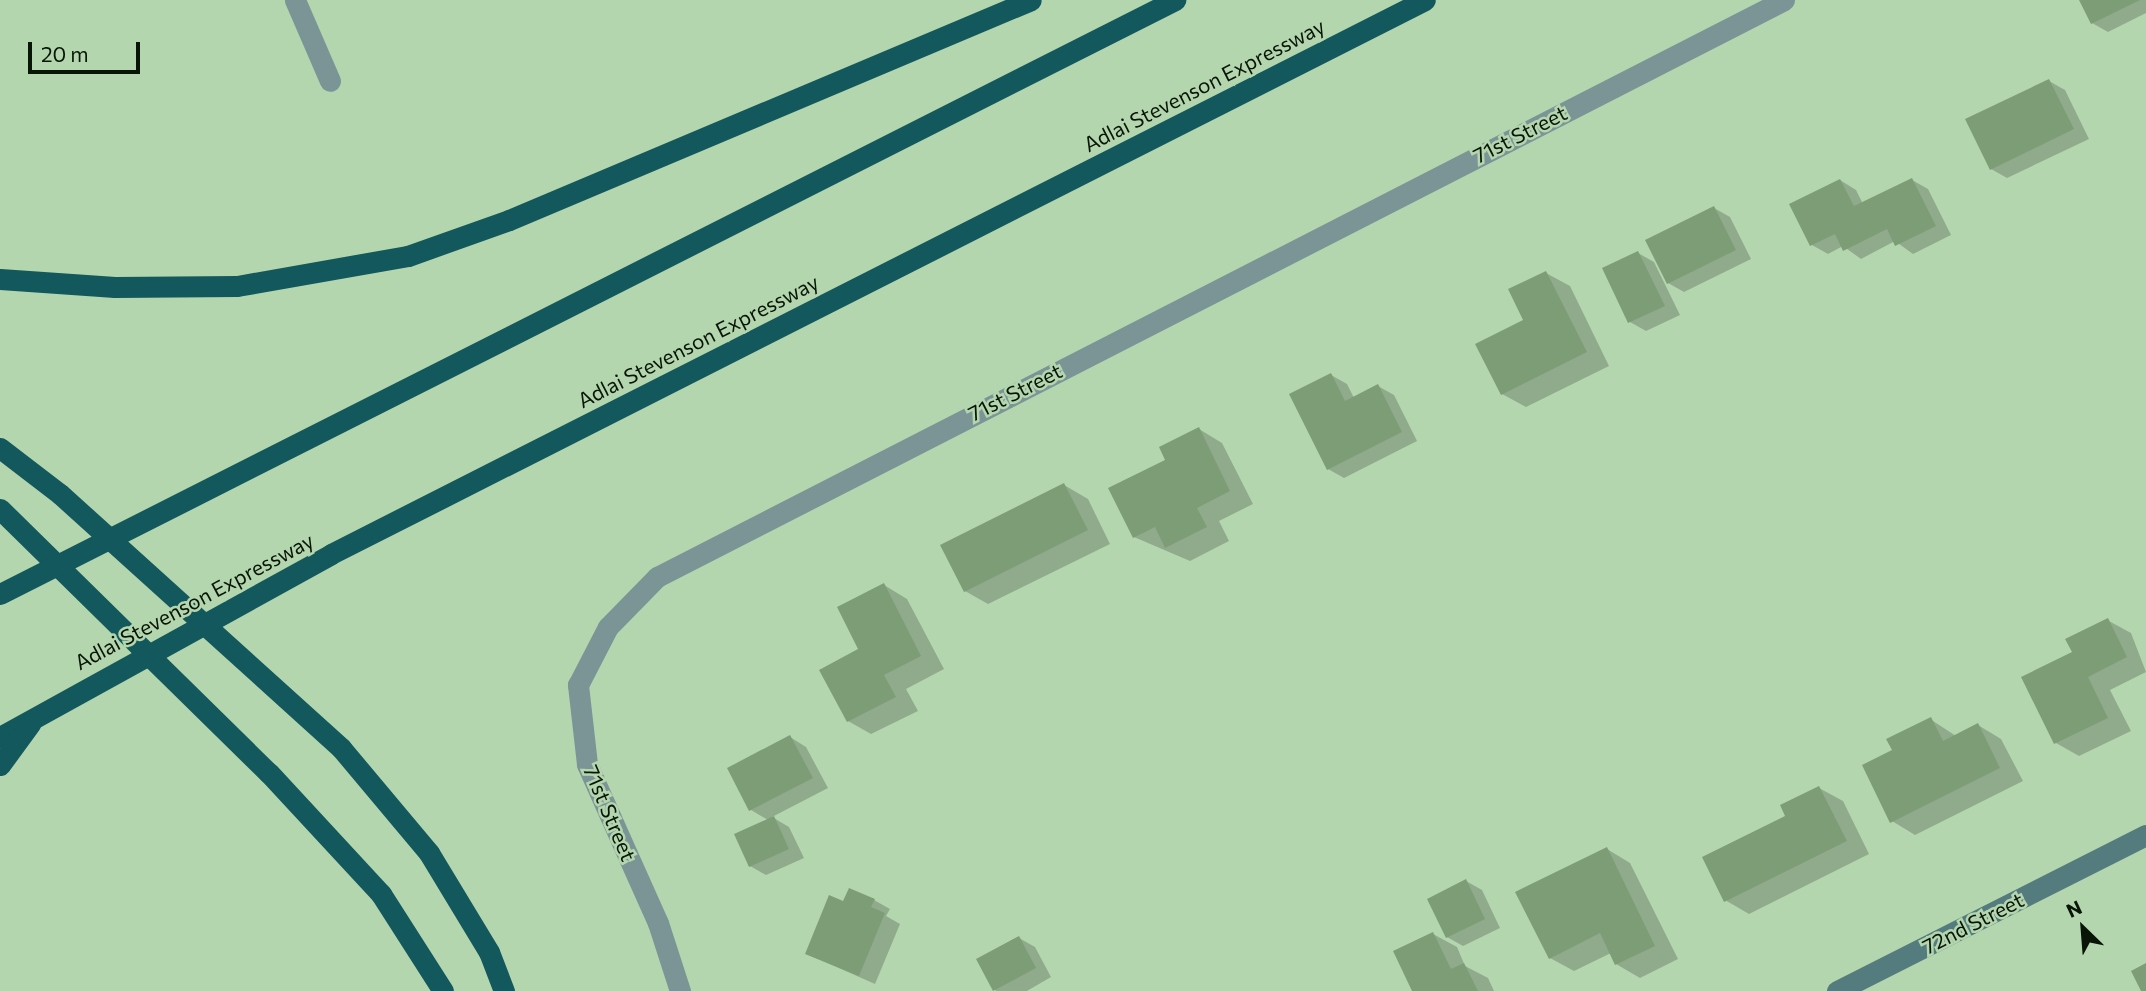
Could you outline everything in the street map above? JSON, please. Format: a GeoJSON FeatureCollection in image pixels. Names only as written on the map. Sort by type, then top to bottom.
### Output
{"type":"FeatureCollection","features":[{"type":"Feature","properties":{"kind":"highway"},"geometry":{"type":"LineString","coordinates":[[0,279],[115,287],[237,286],[324,274],[408,256],[509,220],[1031,0]]}},
{"type":"Feature","properties":{"kind":"highway"},"geometry":{"type":"LineString","coordinates":[[0,594],[1175,0]]}},
{"type":"Feature","properties":{"kind":"highway","name":"Adlai Stevenson Expressway"},"geometry":{"type":"LineString","coordinates":[[0,737],[40,712],[331,555],[1425,0]]}},
{"type":"Feature","properties":{"kind":"highway"},"geometry":{"type":"LineString","coordinates":[[0,448],[60,494],[341,748],[429,853],[489,952],[504,991]]}},
{"type":"Feature","properties":{"kind":"highway"},"geometry":{"type":"LineString","coordinates":[[3,510],[269,773],[381,894],[443,991]]}},
{"type":"Feature","properties":{"kind":"highway"},"geometry":{"type":"LineString","coordinates":[[0,765],[40,712]]}},
{"type":"Feature","properties":{"kind":"street"},"geometry":{"type":"LineString","coordinates":[[295,0],[330,81]]}},
{"type":"Feature","properties":{"kind":"street","name":"71st Street"},"geometry":{"type":"LineString","coordinates":[[680,991],[658,923],[587,764],[578,685],[608,627],[657,577],[1784,0]]}},
{"type":"Feature","properties":{"kind":"street","name":"72nd Street"},"geometry":{"type":"LineString","coordinates":[[1837,991],[2146,835]]}},
{"type":"Feature","properties":{"kind":"building"},"geometry":{"type":"Polygon","coordinates":[[[2079,0],[2140,0],[2091,24],[2079,0]]]}},
{"type":"Feature","properties":{"kind":"building"},"geometry":{"type":"Polygon","coordinates":[[[2049,79],[2074,129],[1990,170],[1965,119],[2049,79]]]}},
{"type":"Feature","properties":{"kind":"building"},"geometry":{"type":"Polygon","coordinates":[[[1912,178],[1936,226],[1895,246],[1887,229],[1843,251],[1835,234],[1810,246],[1789,204],[1840,179],[1854,206],[1912,178]]]}},
{"type":"Feature","properties":{"kind":"building"},"geometry":{"type":"Polygon","coordinates":[[[1714,206],[1736,250],[1667,284],[1645,240],[1714,206]]]}},
{"type":"Feature","properties":{"kind":"building"},"geometry":{"type":"Polygon","coordinates":[[[1638,251],[1665,306],[1628,323],[1602,268],[1638,251]]]}},
{"type":"Feature","properties":{"kind":"building"},"geometry":{"type":"Polygon","coordinates":[[[1546,271],[1587,352],[1501,395],[1475,344],[1523,320],[1508,289],[1546,271]]]}},
{"type":"Feature","properties":{"kind":"building"},"geometry":{"type":"Polygon","coordinates":[[[1331,373],[1345,401],[1378,384],[1402,432],[1327,470],[1289,394],[1331,373]]]}},
{"type":"Feature","properties":{"kind":"building"},"geometry":{"type":"Polygon","coordinates":[[[1199,427],[1230,491],[1197,508],[1207,527],[1165,548],[1155,527],[1133,538],[1108,488],[1165,460],[1159,447],[1199,427]]]}},
{"type":"Feature","properties":{"kind":"building"},"geometry":{"type":"Polygon","coordinates":[[[1064,483],[1088,530],[964,592],[940,545],[1064,483]]]}},
{"type":"Feature","properties":{"kind":"building"},"geometry":{"type":"Polygon","coordinates":[[[884,583],[921,656],[884,675],[896,697],[847,722],[819,670],[858,649],[837,607],[884,583]]]}},
{"type":"Feature","properties":{"kind":"building"},"geometry":{"type":"Polygon","coordinates":[[[2108,618],[2127,657],[2088,677],[2108,718],[2054,744],[2021,677],[2072,652],[2065,639],[2108,618]]]}},
{"type":"Feature","properties":{"kind":"building"},"geometry":{"type":"Polygon","coordinates":[[[1931,717],[1943,741],[1978,723],[2000,768],[1890,823],[1862,765],[1892,750],[1886,739],[1931,717]]]}},
{"type":"Feature","properties":{"kind":"building"},"geometry":{"type":"Polygon","coordinates":[[[790,735],[813,778],[749,811],[727,768],[790,735]]]}},
{"type":"Feature","properties":{"kind":"building"},"geometry":{"type":"Polygon","coordinates":[[[1819,786],[1847,841],[1724,902],[1702,857],[1785,816],[1780,805],[1819,786]]]}},
{"type":"Feature","properties":{"kind":"building"},"geometry":{"type":"Polygon","coordinates":[[[774,816],[789,849],[749,867],[734,834],[774,816]]]}},
{"type":"Feature","properties":{"kind":"building"},"geometry":{"type":"Polygon","coordinates":[[[1607,847],[1655,946],[1615,965],[1600,933],[1549,959],[1515,892],[1607,847]]]}},
{"type":"Feature","properties":{"kind":"building"},"geometry":{"type":"Polygon","coordinates":[[[1466,879],[1485,919],[1446,938],[1427,899],[1466,879]]]}},
{"type":"Feature","properties":{"kind":"building"},"geometry":{"type":"Polygon","coordinates":[[[849,888],[875,899],[871,907],[885,913],[859,976],[805,954],[829,895],[843,901],[849,888]]]}},
{"type":"Feature","properties":{"kind":"building"},"geometry":{"type":"Polygon","coordinates":[[[1433,932],[1451,969],[1464,963],[1478,991],[1412,991],[1393,951],[1433,932]]]}},
{"type":"Feature","properties":{"kind":"building"},"geometry":{"type":"Polygon","coordinates":[[[1019,936],[1036,968],[993,991],[976,959],[1019,936]]]}},
{"type":"Feature","properties":{"kind":"building"},"geometry":{"type":"Polygon","coordinates":[[[2146,963],[2146,991],[2141,991],[2131,971],[2146,963]]]}}]}
